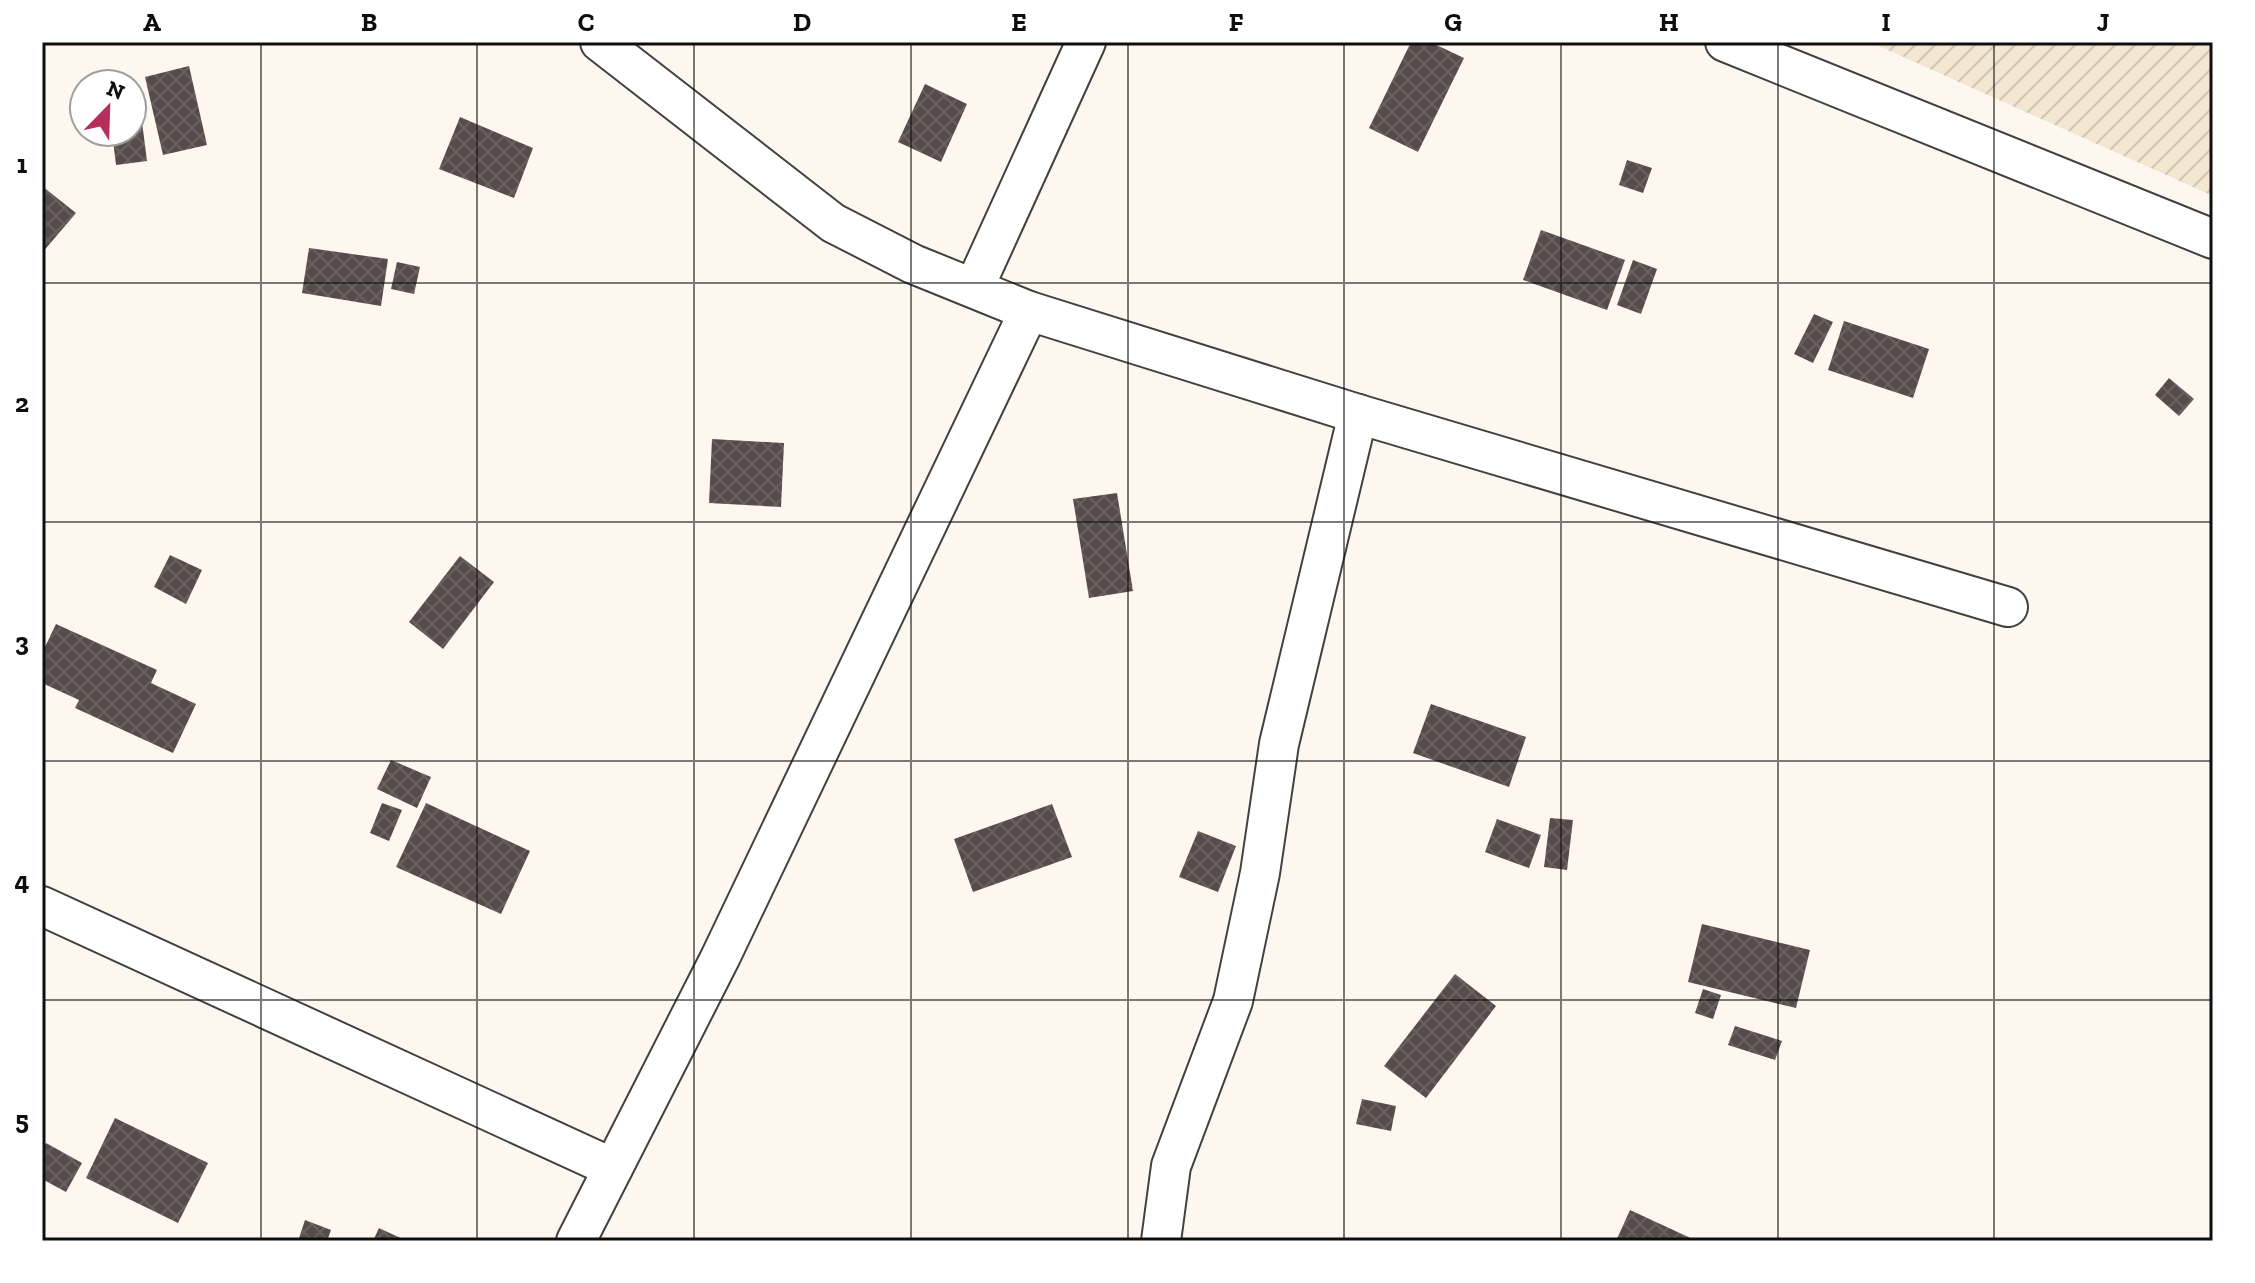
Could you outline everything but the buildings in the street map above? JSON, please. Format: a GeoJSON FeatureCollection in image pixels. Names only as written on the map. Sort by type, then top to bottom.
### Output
{"type":"FeatureCollection","features":[{"type":"Feature","properties":{"kind":"street"},"geometry":{"type":"LineString","coordinates":[[600,42],[833,223],[891,254],[1029,311],[1358,414],[2008,607]]}},
{"type":"Feature","properties":{"kind":"street"},"geometry":{"type":"LineString","coordinates":[[974,288],[1086,42]]}},
{"type":"Feature","properties":{"kind":"street"},"geometry":{"type":"LineString","coordinates":[[1725,42],[2213,239]]}},
{"type":"Feature","properties":{"kind":"street"},"geometry":{"type":"LineString","coordinates":[[576,1241],[727,943],[1029,311]]}},
{"type":"Feature","properties":{"kind":"street"},"geometry":{"type":"LineString","coordinates":[[1161,1241],[1171,1166],[1233,1001],[1260,873],[1279,744],[1358,414]]}},
{"type":"Feature","properties":{"kind":"street"},"geometry":{"type":"LineString","coordinates":[[42,906],[613,1168]]}},
{"type":"Feature","properties":{"kind":"shaded area"},"geometry":{"type":"Polygon","coordinates":[[[1870,42],[2213,42],[2213,196],[1870,42]]]}}]}
